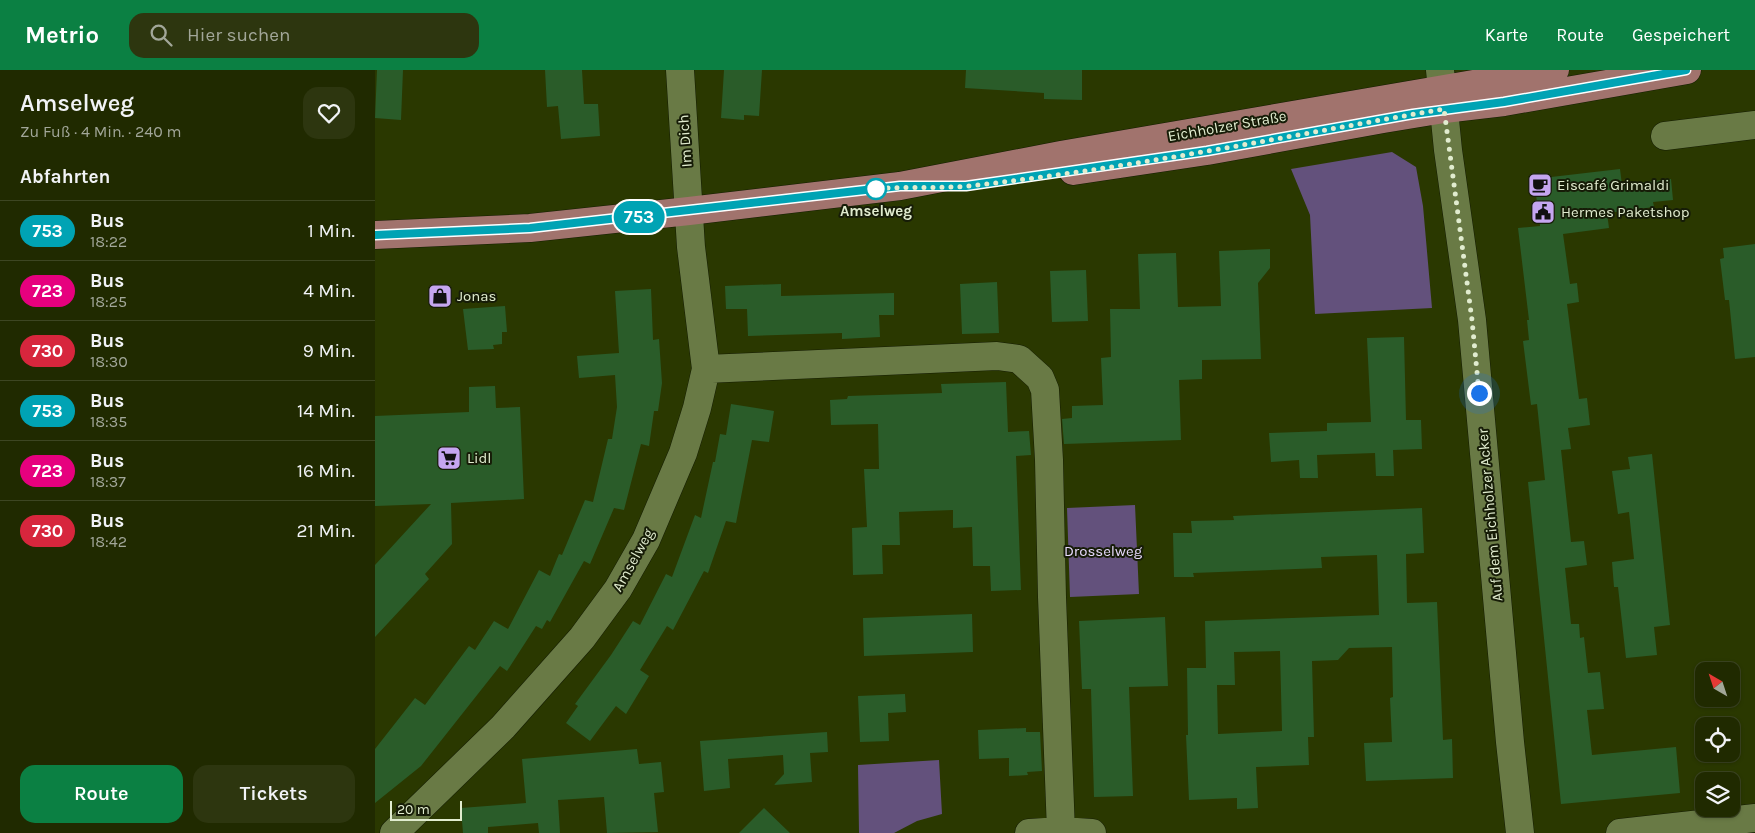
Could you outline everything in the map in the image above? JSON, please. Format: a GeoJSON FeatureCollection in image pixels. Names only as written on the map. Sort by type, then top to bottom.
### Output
{"type":"FeatureCollection","features":[{"type":"Feature","properties":{"kind":"main road","name":"Eichholzer Straße"},"geometry":{"type":"LineString","coordinates":[[375,234],[530,228],[900,186],[1061,155],[1555,70]]}},
{"type":"Feature","properties":{"kind":"main road","name":"Eichholzer Straße"},"geometry":{"type":"LineString","coordinates":[[1442,89],[1504,102],[1687,70]]}},
{"type":"Feature","properties":{"kind":"street","name":"Im Dich"},"geometry":{"type":"LineString","coordinates":[[681,70],[689,211]]}},
{"type":"Feature","properties":{"kind":"street","name":"Auf dem Eichholzer Acker"},"geometry":{"type":"LineString","coordinates":[[1442,89],[1472,320],[1510,742],[1521,833]]}},
{"type":"Feature","properties":{"kind":"street"},"geometry":{"type":"LineString","coordinates":[[1665,136],[1755,126]]}},
{"type":"Feature","properties":{"kind":"street","name":"Amselweg"},"geometry":{"type":"LineString","coordinates":[[394,833],[503,727],[543,684],[582,638],[618,588],[646,540],[683,453],[706,370],[691,247],[689,211]]}},
{"type":"Feature","properties":{"kind":"street"},"geometry":{"type":"LineString","coordinates":[[706,370],[997,356],[1019,359],[1040,378],[1045,390],[1048,422],[1061,831]]}},
{"type":"Feature","properties":{"kind":"street"},"geometry":{"type":"LineString","coordinates":[[1620,833],[1755,818]]}},
{"type":"Feature","properties":{"kind":"street"},"geometry":{"type":"LineString","coordinates":[[1029,833],[1061,831],[1092,833]]}},
{"type":"Feature","properties":{"kind":"green space"},"geometry":{"type":"Polygon","coordinates":[[[1392,152],[1416,167],[1423,206],[1432,308],[1315,314],[1310,215],[1291,169],[1392,152]]]}},
{"type":"Feature","properties":{"kind":"green space","name":"Drosselweg"},"geometry":{"type":"Polygon","coordinates":[[[1135,505],[1139,594],[1070,597],[1067,508],[1135,505]]]}},
{"type":"Feature","properties":{"kind":"green space"},"geometry":{"type":"Polygon","coordinates":[[[939,760],[942,814],[917,821],[894,833],[859,833],[858,765],[939,760]]]}},
{"type":"Feature","properties":{"kind":"building"},"geometry":{"type":"Polygon","coordinates":[[[377,70],[403,70],[401,120],[375,118],[377,70]]]}},
{"type":"Feature","properties":{"kind":"building"},"geometry":{"type":"Polygon","coordinates":[[[545,70],[582,70],[584,104],[598,104],[600,136],[561,139],[558,106],[547,107],[545,70]]]}},
{"type":"Feature","properties":{"kind":"building"},"geometry":{"type":"Polygon","coordinates":[[[724,70],[762,70],[759,116],[744,115],[744,120],[721,118],[724,70]]]}},
{"type":"Feature","properties":{"kind":"building"},"geometry":{"type":"Polygon","coordinates":[[[966,70],[1082,70],[1082,100],[1044,99],[1044,93],[965,88],[966,70]]]}},
{"type":"Feature","properties":{"kind":"building"},"geometry":{"type":"Polygon","coordinates":[[[1620,169],[1622,185],[1671,179],[1673,200],[1653,202],[1654,207],[1607,213],[1609,228],[1563,234],[1570,284],[1577,283],[1579,302],[1567,304],[1579,399],[1587,398],[1590,425],[1568,428],[1571,449],[1561,450],[1571,542],[1584,541],[1587,565],[1565,568],[1571,624],[1579,624],[1580,638],[1584,637],[1588,673],[1600,672],[1604,709],[1587,710],[1592,755],[1676,747],[1680,793],[1561,804],[1528,482],[1545,480],[1537,404],[1531,405],[1523,341],[1529,340],[1527,320],[1529,320],[1518,228],[1540,226],[1534,179],[1620,169]]]}},
{"type":"Feature","properties":{"kind":"building"},"geometry":{"type":"Polygon","coordinates":[[[1755,244],[1755,357],[1735,359],[1729,300],[1725,300],[1720,259],[1724,258],[1723,248],[1755,244]]]}},
{"type":"Feature","properties":{"kind":"building"},"geometry":{"type":"Polygon","coordinates":[[[1270,249],[1270,268],[1258,283],[1261,359],[1202,360],[1202,379],[1179,380],[1181,440],[1064,444],[1062,419],[1072,418],[1072,406],[1103,405],[1101,358],[1111,357],[1110,309],[1140,309],[1138,254],[1176,253],[1178,307],[1221,306],[1219,251],[1270,249]]]}},
{"type":"Feature","properties":{"kind":"building"},"geometry":{"type":"Polygon","coordinates":[[[1086,270],[1088,321],[1052,322],[1050,271],[1086,270]]]}},
{"type":"Feature","properties":{"kind":"building"},"geometry":{"type":"Polygon","coordinates":[[[997,282],[999,333],[962,334],[960,284],[997,282]]]}},
{"type":"Feature","properties":{"kind":"building"},"geometry":{"type":"Polygon","coordinates":[[[781,284],[781,296],[894,293],[894,315],[879,315],[880,337],[842,339],[842,333],[748,336],[747,309],[726,309],[725,286],[781,284]]]}},
{"type":"Feature","properties":{"kind":"building"},"geometry":{"type":"Polygon","coordinates":[[[651,289],[653,340],[659,339],[662,383],[658,411],[654,411],[649,446],[641,444],[624,510],[614,508],[590,564],[584,561],[550,622],[547,620],[542,629],[536,626],[507,671],[500,666],[421,766],[375,803],[375,749],[415,698],[425,705],[469,646],[475,650],[494,621],[508,629],[539,570],[550,576],[559,554],[562,555],[585,500],[593,502],[608,439],[612,439],[617,407],[615,375],[579,378],[577,356],[619,353],[615,291],[651,289]]]}},
{"type":"Feature","properties":{"kind":"building"},"geometry":{"type":"Polygon","coordinates":[[[505,306],[507,332],[502,332],[502,344],[493,345],[494,349],[468,350],[463,309],[505,306]]]}},
{"type":"Feature","properties":{"kind":"building"},"geometry":{"type":"Polygon","coordinates":[[[1404,337],[1406,420],[1421,420],[1422,449],[1393,450],[1394,476],[1376,476],[1375,453],[1317,455],[1318,478],[1300,478],[1299,460],[1271,462],[1269,433],[1327,431],[1327,423],[1371,422],[1367,338],[1404,337]]]}},
{"type":"Feature","properties":{"kind":"building"},"geometry":{"type":"Polygon","coordinates":[[[1006,382],[1008,432],[1029,431],[1031,455],[1016,456],[1021,590],[991,591],[990,566],[973,566],[972,527],[953,528],[953,510],[899,512],[900,545],[882,545],[883,574],[853,575],[852,528],[867,527],[864,469],[879,469],[878,424],[831,425],[830,400],[847,399],[848,396],[942,393],[941,384],[1006,382]]]}},
{"type":"Feature","properties":{"kind":"building","name":"Lidl"},"geometry":{"type":"Polygon","coordinates":[[[495,386],[496,408],[520,407],[524,499],[451,503],[452,544],[425,574],[429,579],[375,637],[375,565],[431,504],[375,506],[375,416],[469,412],[469,387],[495,386]]]}},
{"type":"Feature","properties":{"kind":"building"},"geometry":{"type":"Polygon","coordinates":[[[731,404],[774,411],[769,442],[752,440],[736,523],[726,521],[708,573],[704,571],[673,630],[667,626],[640,670],[649,676],[626,714],[616,706],[590,741],[566,723],[578,706],[575,704],[633,621],[640,625],[666,574],[672,577],[695,515],[701,518],[720,434],[726,435],[731,404]]]}},
{"type":"Feature","properties":{"kind":"building"},"geometry":{"type":"Polygon","coordinates":[[[1652,454],[1670,625],[1654,627],[1657,655],[1626,658],[1618,587],[1614,587],[1612,562],[1634,559],[1629,512],[1618,514],[1612,471],[1630,469],[1628,457],[1652,454]]]}},
{"type":"Feature","properties":{"kind":"building"},"geometry":{"type":"Polygon","coordinates":[[[1422,508],[1424,553],[1406,554],[1407,603],[1437,602],[1443,740],[1452,739],[1453,778],[1366,781],[1364,743],[1392,742],[1390,698],[1393,697],[1392,647],[1349,648],[1338,660],[1312,661],[1314,737],[1308,737],[1309,765],[1256,767],[1258,808],[1237,809],[1237,798],[1189,800],[1186,735],[1188,735],[1187,668],[1206,668],[1205,621],[1379,615],[1377,555],[1321,557],[1322,568],[1193,573],[1194,577],[1174,577],[1173,533],[1192,533],[1191,521],[1234,520],[1233,516],[1422,508]],[[1280,651],[1234,652],[1235,685],[1217,685],[1218,734],[1282,731],[1280,651]]]}},
{"type":"Feature","properties":{"kind":"building"},"geometry":{"type":"Polygon","coordinates":[[[972,614],[973,652],[864,656],[863,618],[972,614]]]}},
{"type":"Feature","properties":{"kind":"building"},"geometry":{"type":"Polygon","coordinates":[[[1165,617],[1168,686],[1129,687],[1133,796],[1094,797],[1091,689],[1082,689],[1079,621],[1165,617]]]}},
{"type":"Feature","properties":{"kind":"building"},"geometry":{"type":"Polygon","coordinates":[[[905,694],[906,712],[888,713],[889,741],[860,742],[858,696],[905,694]]]}},
{"type":"Feature","properties":{"kind":"building"},"geometry":{"type":"Polygon","coordinates":[[[1026,728],[1026,732],[1040,732],[1042,771],[1027,772],[1028,775],[1009,776],[1009,758],[979,759],[978,730],[1026,728]]]}},
{"type":"Feature","properties":{"kind":"building"},"geometry":{"type":"Polygon","coordinates":[[[827,732],[828,752],[810,753],[812,782],[774,785],[784,774],[783,755],[728,759],[730,788],[704,791],[700,741],[827,732]]]}},
{"type":"Feature","properties":{"kind":"building"},"geometry":{"type":"Polygon","coordinates":[[[637,749],[639,764],[661,762],[664,792],[654,793],[658,832],[607,833],[604,797],[558,800],[560,833],[539,833],[538,823],[488,827],[488,833],[463,833],[461,808],[526,803],[522,759],[637,749]]]}},
{"type":"Feature","properties":{"kind":"building"},"geometry":{"type":"Polygon","coordinates":[[[764,808],[790,833],[739,833],[764,808]]]}},
{"type":"Feature","properties":{"kind":"bus line","name":"753"},"geometry":{"type":"LineString","coordinates":[[375,235],[530,228],[900,186],[966,186],[1102,168],[1413,114],[1504,102],[1686,70]]}},
{"type":"Feature","properties":{"kind":"place","name":"Eiscafé Grimaldi"},"geometry":{"type":"Point","coordinates":[1540,185]}},
{"type":"Feature","properties":{"kind":"place","name":"Amselweg"},"geometry":{"type":"Point","coordinates":[876,189]}},
{"type":"Feature","properties":{"kind":"place","name":"Hermes Paketshop"},"geometry":{"type":"Point","coordinates":[1543,212]}},
{"type":"Feature","properties":{"kind":"place","name":"Jonas"},"geometry":{"type":"Point","coordinates":[440,296]}},
{"type":"Feature","properties":{"kind":"place","name":"Lidl"},"geometry":{"type":"Point","coordinates":[449,458]}},
{"type":"Feature","properties":{"kind":"route"},"geometry":{"type":"LineString","coordinates":[[876,189],[873,189],[900,186],[966,186],[1102,168],[1444,109],[1472,320],[1479,393]]}}]}
